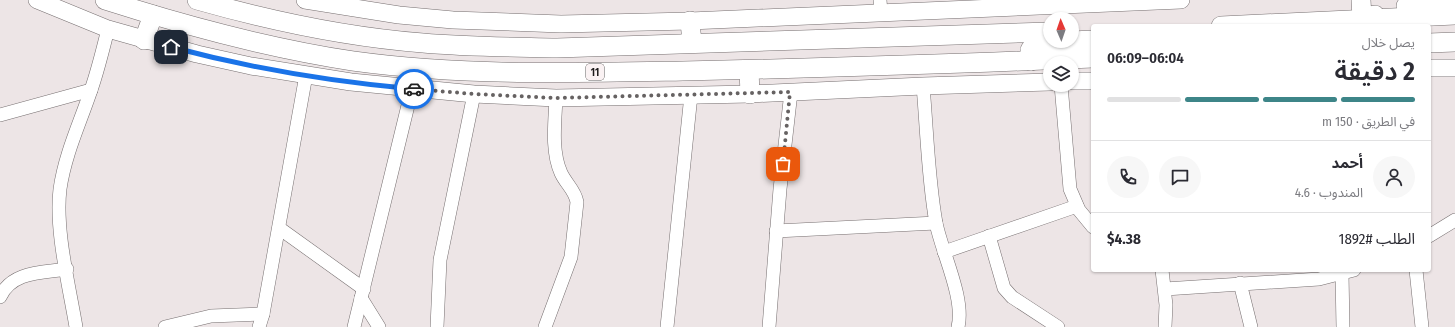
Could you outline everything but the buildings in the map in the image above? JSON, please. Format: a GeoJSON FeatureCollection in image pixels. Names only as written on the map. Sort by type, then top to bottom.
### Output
{"type":"FeatureCollection","features":[{"type":"Feature","properties":{"kind":"highway","name":"11"},"geometry":{"type":"LineString","coordinates":[[105,0],[219,34],[285,49],[353,61],[489,73],[749,70],[1091,58]]}},
{"type":"Feature","properties":{"kind":"highway"},"geometry":{"type":"LineString","coordinates":[[197,0],[291,24],[357,36],[423,43],[557,48],[1043,32]]}},
{"type":"Feature","properties":{"kind":"highway"},"geometry":{"type":"LineString","coordinates":[[1238,24],[1362,9],[1407,6],[1448,0]]}},
{"type":"Feature","properties":{"kind":"highway"},"geometry":{"type":"LineString","coordinates":[[1362,9],[1455,15]]}},
{"type":"Feature","properties":{"kind":"highway"},"geometry":{"type":"LineString","coordinates":[[144,40],[153,15]]}},
{"type":"Feature","properties":{"kind":"highway"},"geometry":{"type":"LineString","coordinates":[[690,21],[692,43]]}},
{"type":"Feature","properties":{"kind":"highway"},"geometry":{"type":"LineString","coordinates":[[1079,31],[1091,31]]}},
{"type":"Feature","properties":{"kind":"highway"},"geometry":{"type":"LineString","coordinates":[[792,68],[849,55],[982,50],[989,45],[991,33]]}},
{"type":"Feature","properties":{"kind":"highway"},"geometry":{"type":"LineString","coordinates":[[1079,41],[1091,40]]}},
{"type":"Feature","properties":{"kind":"highway"},"geometry":{"type":"LineString","coordinates":[[1431,43],[1455,42]]}},
{"type":"Feature","properties":{"kind":"highway"},"geometry":{"type":"LineString","coordinates":[[1031,61],[1030,50],[1035,43],[1043,43]]}},
{"type":"Feature","properties":{"kind":"highway"},"geometry":{"type":"LineString","coordinates":[[749,70],[750,94]]}},
{"type":"Feature","properties":{"kind":"main road"},"geometry":{"type":"LineString","coordinates":[[37,0],[108,29],[144,40],[251,66],[412,89],[556,98],[750,94],[1043,82]]}},
{"type":"Feature","properties":{"kind":"main road"},"geometry":{"type":"LineString","coordinates":[[305,0],[399,15],[507,23],[561,24],[690,21],[881,6],[1180,0]]}},
{"type":"Feature","properties":{"kind":"main road"},"geometry":{"type":"LineString","coordinates":[[1431,68],[1455,68]]}},
{"type":"Feature","properties":{"kind":"main road"},"geometry":{"type":"LineString","coordinates":[[1079,81],[1091,81]]}},
{"type":"Feature","properties":{"kind":"street"},"geometry":{"type":"LineString","coordinates":[[76,327],[59,214],[60,190],[64,166],[91,90],[108,29]]}},
{"type":"Feature","properties":{"kind":"street"},"geometry":{"type":"LineString","coordinates":[[259,327],[264,314],[306,75]]}},
{"type":"Feature","properties":{"kind":"street"},"geometry":{"type":"LineString","coordinates":[[922,86],[936,223],[959,304],[958,327]]}},
{"type":"Feature","properties":{"kind":"street"},"geometry":{"type":"LineString","coordinates":[[354,327],[412,89]]}},
{"type":"Feature","properties":{"kind":"street"},"geometry":{"type":"LineString","coordinates":[[0,115],[91,90]]}},
{"type":"Feature","properties":{"kind":"street"},"geometry":{"type":"LineString","coordinates":[[769,327],[776,231],[790,92]]}},
{"type":"Feature","properties":{"kind":"street"},"geometry":{"type":"LineString","coordinates":[[1062,92],[1070,189],[1082,216],[1091,225]]}},
{"type":"Feature","properties":{"kind":"street"},"geometry":{"type":"LineString","coordinates":[[437,327],[438,280],[442,254],[474,94]]}},
{"type":"Feature","properties":{"kind":"street"},"geometry":{"type":"LineString","coordinates":[[667,327],[691,95]]}},
{"type":"Feature","properties":{"kind":"street"},"geometry":{"type":"LineString","coordinates":[[545,327],[571,257],[578,202],[576,194],[564,179],[557,162],[555,130],[556,98]]}},
{"type":"Feature","properties":{"kind":"street"},"geometry":{"type":"LineString","coordinates":[[944,252],[1077,206]]}},
{"type":"Feature","properties":{"kind":"street"},"geometry":{"type":"LineString","coordinates":[[1431,235],[1455,220]]}},
{"type":"Feature","properties":{"kind":"street"},"geometry":{"type":"LineString","coordinates":[[776,231],[936,223]]}},
{"type":"Feature","properties":{"kind":"street"},"geometry":{"type":"LineString","coordinates":[[279,228],[362,293],[379,327]]}},
{"type":"Feature","properties":{"kind":"street"},"geometry":{"type":"LineString","coordinates":[[989,236],[1004,288],[1012,298],[1058,327]]}},
{"type":"Feature","properties":{"kind":"street"},"geometry":{"type":"LineString","coordinates":[[0,297],[7,285],[20,277],[67,269]]}},
{"type":"Feature","properties":{"kind":"street"},"geometry":{"type":"LineString","coordinates":[[1162,272],[1165,289],[1165,327]]}},
{"type":"Feature","properties":{"kind":"street"},"geometry":{"type":"LineString","coordinates":[[1165,289],[1244,279],[1319,279],[1348,272],[1343,327]]}},
{"type":"Feature","properties":{"kind":"street"},"geometry":{"type":"LineString","coordinates":[[1416,272],[1422,327]]}},
{"type":"Feature","properties":{"kind":"street"},"geometry":{"type":"LineString","coordinates":[[1244,279],[1251,327]]}},
{"type":"Feature","properties":{"kind":"street"},"geometry":{"type":"LineString","coordinates":[[165,327],[205,317],[264,314]]}},
{"type":"Feature","properties":{"kind":"way so far"},"geometry":{"type":"LineString","coordinates":[[414,89],[556,98],[790,92],[783,164]]}},
{"type":"Feature","properties":{"kind":"route"},"geometry":{"type":"LineString","coordinates":[[171,47],[251,66],[351,82],[414,89]]}}]}
